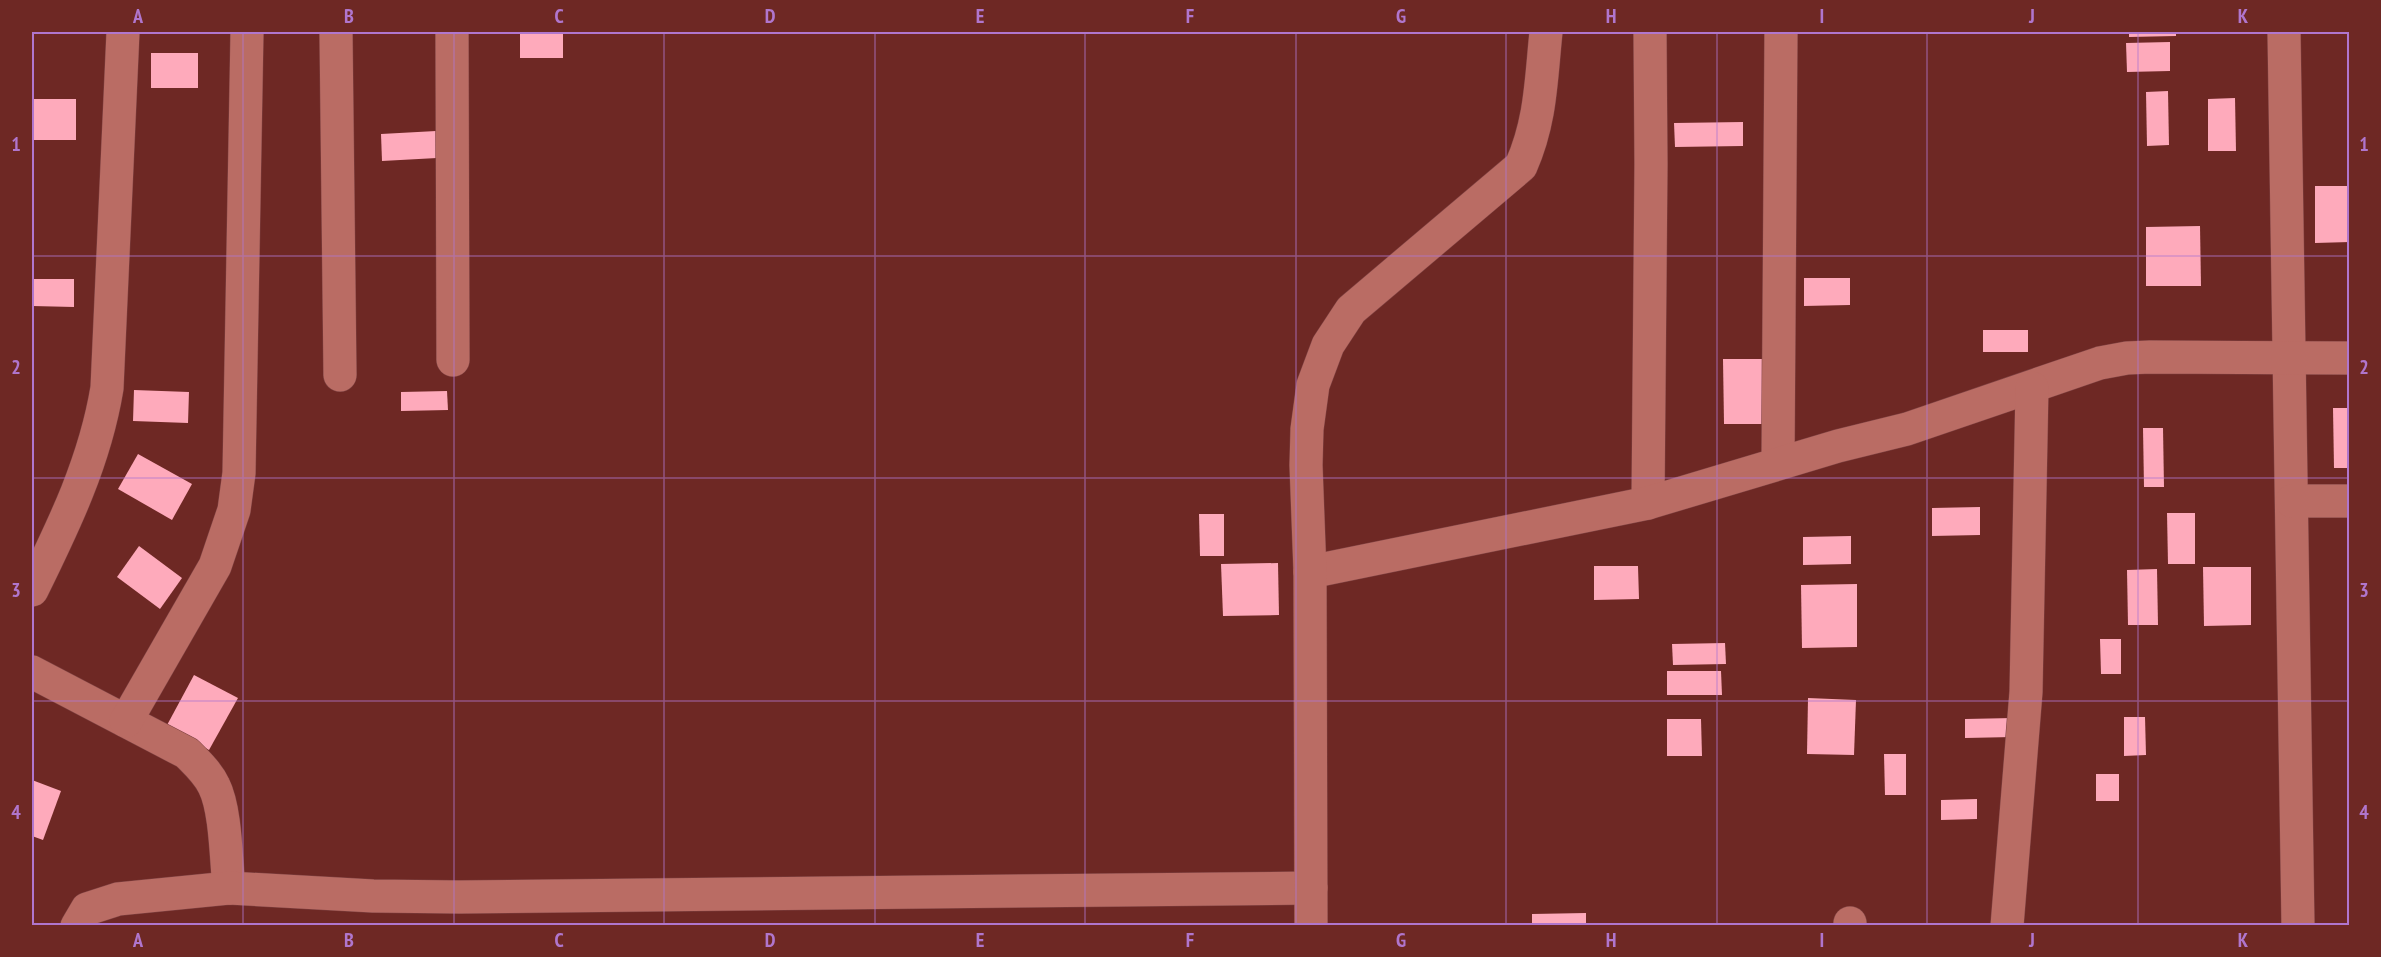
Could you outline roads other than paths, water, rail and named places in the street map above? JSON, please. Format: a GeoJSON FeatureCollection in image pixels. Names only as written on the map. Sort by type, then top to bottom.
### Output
{"type":"FeatureCollection","features":[{"type":"Feature","properties":{"kind":"street"},"geometry":{"type":"LineString","coordinates":[[32,590],[72,509],[91,455],[102,414],[106,388],[123,32]]}},
{"type":"Feature","properties":{"kind":"street"},"geometry":{"type":"LineString","coordinates":[[126,721],[216,566],[234,510],[239,473],[247,32]]}},
{"type":"Feature","properties":{"kind":"street"},"geometry":{"type":"LineString","coordinates":[[336,32],[340,375]]}},
{"type":"Feature","properties":{"kind":"street"},"geometry":{"type":"LineString","coordinates":[[452,32],[453,360]]}},
{"type":"Feature","properties":{"kind":"street"},"geometry":{"type":"LineString","coordinates":[[1311,926],[1310,572],[1306,429],[1313,385],[1328,345],[1352,310],[1521,166],[1537,124],[1546,32]]}},
{"type":"Feature","properties":{"kind":"street"},"geometry":{"type":"LineString","coordinates":[[1647,503],[1651,164],[1650,32]]}},
{"type":"Feature","properties":{"kind":"street"},"geometry":{"type":"LineString","coordinates":[[1778,463],[1781,32]]}},
{"type":"Feature","properties":{"kind":"street"},"geometry":{"type":"LineString","coordinates":[[2284,32],[2298,926]]}},
{"type":"Feature","properties":{"kind":"street"},"geometry":{"type":"LineString","coordinates":[[1310,572],[1647,503],[1778,463],[1907,429],[2100,363],[2127,358],[2349,358]]}},
{"type":"Feature","properties":{"kind":"street"},"geometry":{"type":"LineString","coordinates":[[2007,926],[2026,692],[2032,388]]}},
{"type":"Feature","properties":{"kind":"street"},"geometry":{"type":"LineString","coordinates":[[2292,501],[2349,501]]}},
{"type":"Feature","properties":{"kind":"street"},"geometry":{"type":"LineString","coordinates":[[32,672],[187,753],[199,765],[214,785],[220,803],[230,888]]}},
{"type":"Feature","properties":{"kind":"street"},"geometry":{"type":"LineString","coordinates":[[77,926],[87,909],[118,899],[230,888],[373,896],[459,897],[1311,888]]}}]}
